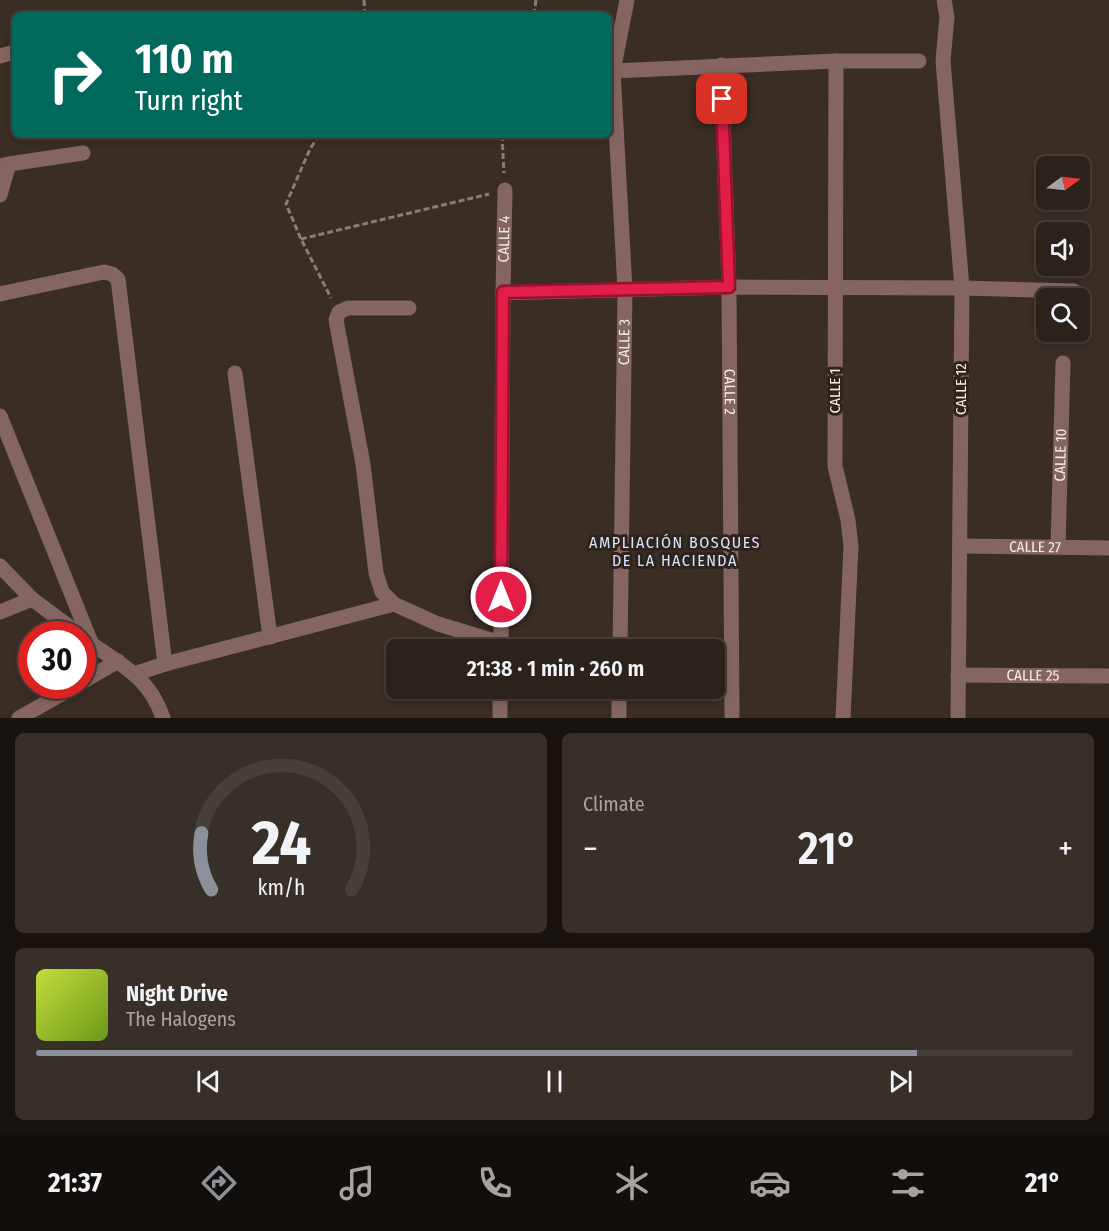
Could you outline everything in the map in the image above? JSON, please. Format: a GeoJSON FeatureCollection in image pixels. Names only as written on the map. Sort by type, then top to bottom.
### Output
{"type":"FeatureCollection","features":[{"type":"Feature","properties":{"kind":"street","name":"CALLE 3"},"geometry":{"type":"LineString","coordinates":[[620,639],[625,289],[613,71],[627,0]]}},
{"type":"Feature","properties":{"kind":"street","name":"CALLE 12"},"geometry":{"type":"LineString","coordinates":[[944,0],[946,17],[943,61],[962,288],[958,718]]}},
{"type":"Feature","properties":{"kind":"street"},"geometry":{"type":"LineString","coordinates":[[613,71],[836,61],[919,61]]}},
{"type":"Feature","properties":{"kind":"street","name":"CALLE 1"},"geometry":{"type":"LineString","coordinates":[[836,61],[835,466],[848,520],[851,546],[843,718]]}},
{"type":"Feature","properties":{"kind":"street","name":"CALLE 2"},"geometry":{"type":"LineString","coordinates":[[721,65],[729,287],[732,718]]}},
{"type":"Feature","properties":{"kind":"street"},"geometry":{"type":"LineString","coordinates":[[0,195],[4,165],[83,153]]}},
{"type":"Feature","properties":{"kind":"street","name":"CALLE 4"},"geometry":{"type":"LineString","coordinates":[[501,639],[503,292],[506,190]]}},
{"type":"Feature","properties":{"kind":"street"},"geometry":{"type":"LineString","coordinates":[[0,294],[104,272],[112,273],[118,279],[165,664]]}},
{"type":"Feature","properties":{"kind":"street"},"geometry":{"type":"LineString","coordinates":[[503,292],[729,287],[1036,290]]}},
{"type":"Feature","properties":{"kind":"street"},"geometry":{"type":"LineString","coordinates":[[409,308],[348,308],[339,312],[336,320],[363,464],[376,573],[382,592],[394,604],[438,624],[481,639]]}},
{"type":"Feature","properties":{"kind":"street","name":"CALLE 10"},"geometry":{"type":"LineString","coordinates":[[1058,548],[1063,363]]}},
{"type":"Feature","properties":{"kind":"street"},"geometry":{"type":"LineString","coordinates":[[235,373],[270,638]]}},
{"type":"Feature","properties":{"kind":"street"},"geometry":{"type":"LineString","coordinates":[[0,416],[79,621]]}},
{"type":"Feature","properties":{"kind":"street","name":"CALLE 27"},"geometry":{"type":"LineString","coordinates":[[960,546],[1109,548]]}},
{"type":"Feature","properties":{"kind":"street"},"geometry":{"type":"LineString","coordinates":[[0,566],[32,599],[62,621]]}},
{"type":"Feature","properties":{"kind":"street"},"geometry":{"type":"LineString","coordinates":[[0,612],[32,599]]}},
{"type":"Feature","properties":{"kind":"street"},"geometry":{"type":"LineString","coordinates":[[134,674],[394,604]]}},
{"type":"Feature","properties":{"kind":"street"},"geometry":{"type":"LineString","coordinates":[[96,647],[118,661],[149,689],[163,718]]}},
{"type":"Feature","properties":{"kind":"street"},"geometry":{"type":"LineString","coordinates":[[96,674],[118,661]]}},
{"type":"Feature","properties":{"kind":"street","name":"CALLE 25"},"geometry":{"type":"LineString","coordinates":[[958,675],[1109,676]]}},
{"type":"Feature","properties":{"kind":"street"},"geometry":{"type":"LineString","coordinates":[[18,718],[52,699]]}},
{"type":"Feature","properties":{"kind":"street"},"geometry":{"type":"LineString","coordinates":[[500,699],[500,718]]}},
{"type":"Feature","properties":{"kind":"street"},"geometry":{"type":"LineString","coordinates":[[619,699],[619,718]]}},
{"type":"Feature","properties":{"kind":"path"},"geometry":{"type":"LineString","coordinates":[[317,138],[286,204],[301,239],[339,312]]}},
{"type":"Feature","properties":{"kind":"path"},"geometry":{"type":"LineString","coordinates":[[301,239],[506,190],[502,138]]}},
{"type":"Feature","properties":{"kind":"district","name":"AMPLIACIÓN BOSQUES DE LA HACIENDA"},"geometry":{"type":"Point","coordinates":[675,551]}},
{"type":"Feature","properties":{"kind":"route"},"geometry":{"type":"LineString","coordinates":[[501,597],[503,292],[729,287],[722,99]]}}]}
